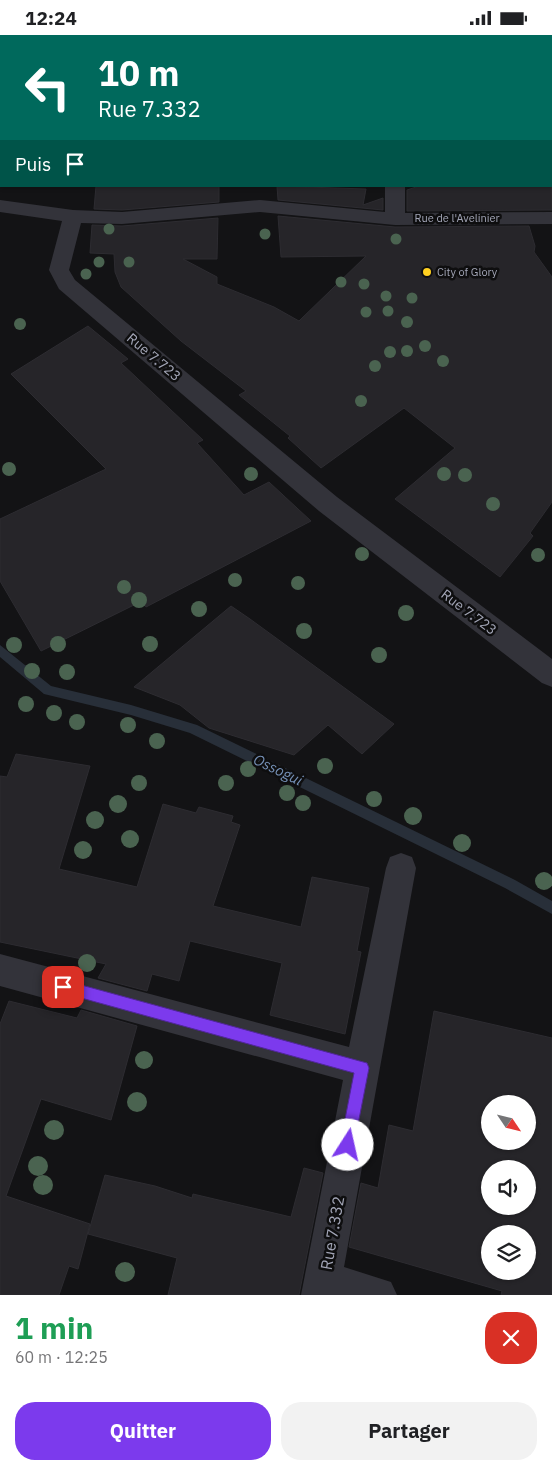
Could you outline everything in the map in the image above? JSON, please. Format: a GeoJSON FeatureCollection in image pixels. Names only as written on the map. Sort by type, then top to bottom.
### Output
{"type":"FeatureCollection","features":[{"type":"Feature","properties":{"kind":"street","name":"Rue de l'Avelinier"},"geometry":{"type":"LineString","coordinates":[[395,187],[395,219],[552,218]]}},
{"type":"Feature","properties":{"kind":"street"},"geometry":{"type":"LineString","coordinates":[[0,206],[73,216],[122,218],[260,206],[395,219]]}},
{"type":"Feature","properties":{"kind":"street","name":"Rue 7.723"},"geometry":{"type":"LineString","coordinates":[[73,216],[59,269],[66,285],[328,504],[552,675]]}},
{"type":"Feature","properties":{"kind":"street","name":"Rue 7.332"},"geometry":{"type":"LineString","coordinates":[[322,1287],[401,868]]}},
{"type":"Feature","properties":{"kind":"street"},"geometry":{"type":"LineString","coordinates":[[0,969],[362,1068]]}},
{"type":"Feature","properties":{"kind":"street"},"geometry":{"type":"LineString","coordinates":[[322,1287],[378,1295]]}},
{"type":"Feature","properties":{"kind":"building"},"geometry":{"type":"Polygon","coordinates":[[[96,187],[219,187],[219,202],[122,210],[94,209],[96,187]]]}},
{"type":"Feature","properties":{"kind":"building"},"geometry":{"type":"Polygon","coordinates":[[[277,187],[366,189],[363,205],[383,198],[383,210],[278,200],[277,187]]]}},
{"type":"Feature","properties":{"kind":"building"},"geometry":{"type":"Polygon","coordinates":[[[416,187],[552,187],[552,210],[407,211],[407,190],[416,187]]]}},
{"type":"Feature","properties":{"kind":"building"},"geometry":{"type":"Polygon","coordinates":[[[278,216],[395,227],[529,226],[535,246],[534,252],[552,277],[552,502],[530,533],[533,536],[500,577],[395,499],[455,448],[404,408],[321,468],[288,438],[290,436],[239,395],[246,391],[181,341],[121,287],[115,272],[114,254],[90,253],[92,225],[122,226],[218,218],[217,259],[183,259],[217,277],[217,284],[274,307],[299,321],[366,256],[281,257],[278,216]]]}},
{"type":"Feature","properties":{"kind":"building"},"geometry":{"type":"Polygon","coordinates":[[[88,326],[128,359],[121,363],[203,440],[197,443],[244,495],[269,482],[311,521],[146,607],[142,601],[41,651],[0,581],[0,519],[106,469],[11,374],[88,326]]]}},
{"type":"Feature","properties":{"kind":"building"},"geometry":{"type":"Polygon","coordinates":[[[231,606],[394,724],[362,754],[328,725],[294,755],[209,728],[180,705],[134,687],[231,606]]]}},
{"type":"Feature","properties":{"kind":"building"},"geometry":{"type":"Polygon","coordinates":[[[16,754],[90,766],[59,869],[137,887],[163,804],[196,813],[199,807],[233,816],[231,822],[240,825],[213,906],[301,927],[312,877],[369,888],[357,951],[361,952],[345,1034],[270,1015],[282,963],[190,941],[179,981],[152,974],[147,991],[98,978],[106,964],[0,942],[0,776],[7,777],[16,754]]]}},
{"type":"Feature","properties":{"kind":"building"},"geometry":{"type":"Polygon","coordinates":[[[9,1001],[77,1018],[81,1010],[137,1026],[111,1120],[41,1099],[6,1196],[90,1224],[78,1269],[69,1266],[59,1295],[0,1295],[0,1024],[9,1001]]]}},
{"type":"Feature","properties":{"kind":"building"},"geometry":{"type":"Polygon","coordinates":[[[434,1011],[552,1038],[552,1295],[501,1295],[502,1291],[349,1247],[361,1183],[378,1188],[389,1125],[413,1131],[434,1011]]]}},
{"type":"Feature","properties":{"kind":"building"},"geometry":{"type":"Polygon","coordinates":[[[304,1168],[323,1173],[299,1295],[168,1295],[177,1258],[88,1234],[105,1175],[155,1186],[192,1198],[193,1194],[291,1217],[304,1168]]]}},
{"type":"Feature","properties":{"kind":"waterway","name":"Ossogui"},"geometry":{"type":"LineString","coordinates":[[0,650],[48,690],[131,710],[193,729],[510,884],[552,908]]}},
{"type":"Feature","properties":{"kind":"place","name":"City of Glory"},"geometry":{"type":"Point","coordinates":[427,272]}},
{"type":"Feature","properties":{"kind":"route"},"geometry":{"type":"LineString","coordinates":[[63,987],[362,1068],[348,1145]]}}]}
